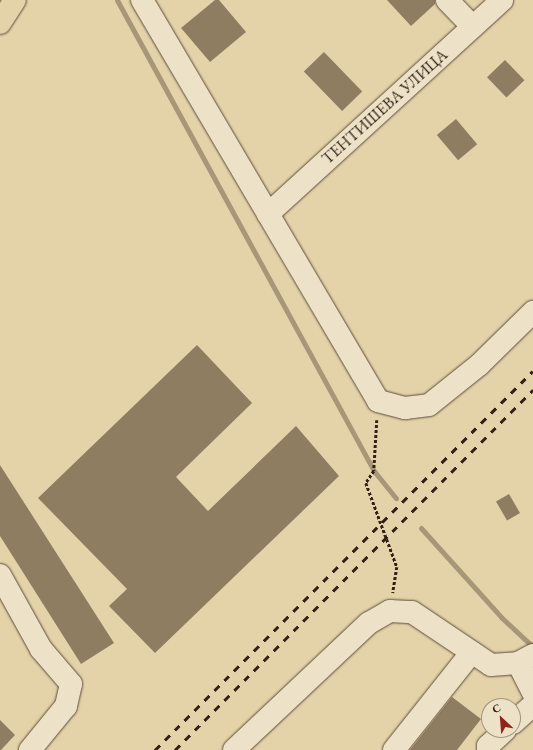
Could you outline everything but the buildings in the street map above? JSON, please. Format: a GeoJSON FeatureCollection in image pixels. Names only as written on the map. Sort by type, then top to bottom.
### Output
{"type":"FeatureCollection","features":[{"type":"Feature","properties":{"kind":"main road"},"geometry":{"type":"LineString","coordinates":[[0,22],[15,0]]}},
{"type":"Feature","properties":{"kind":"street"},"geometry":{"type":"LineString","coordinates":[[142,0],[378,401],[405,408],[429,405],[479,365],[533,312]]}},
{"type":"Feature","properties":{"kind":"street"},"geometry":{"type":"LineString","coordinates":[[447,0],[473,27]]}},
{"type":"Feature","properties":{"kind":"street","name":"ТЕНТИШЕВА УЛИЦА"},"geometry":{"type":"LineString","coordinates":[[268,214],[502,0]]}},
{"type":"Feature","properties":{"kind":"street"},"geometry":{"type":"LineString","coordinates":[[0,575],[41,650],[71,684],[66,706],[30,750]]}},
{"type":"Feature","properties":{"kind":"street"},"geometry":{"type":"LineString","coordinates":[[234,750],[369,623],[390,611],[412,612],[491,665],[526,659],[533,692]]}},
{"type":"Feature","properties":{"kind":"street"},"geometry":{"type":"LineString","coordinates":[[394,750],[472,652]]}},
{"type":"Feature","properties":{"kind":"street"},"geometry":{"type":"LineString","coordinates":[[521,716],[533,705]]}},
{"type":"Feature","properties":{"kind":"street"},"geometry":{"type":"LineString","coordinates":[[488,750],[488,746],[496,738]]}},
{"type":"Feature","properties":{"kind":"path"},"geometry":{"type":"LineString","coordinates":[[378,401],[374,471],[366,484],[379,526],[397,567],[390,611]]}},
{"type":"Feature","properties":{"kind":"waterway"},"geometry":{"type":"LineString","coordinates":[[117,0],[374,471],[396,498]]}},
{"type":"Feature","properties":{"kind":"waterway"},"geometry":{"type":"LineString","coordinates":[[421,528],[502,618],[533,647]]}},
{"type":"Feature","properties":{"kind":"railway"},"geometry":{"type":"LineString","coordinates":[[155,750],[533,371]]}},
{"type":"Feature","properties":{"kind":"railway"},"geometry":{"type":"LineString","coordinates":[[175,750],[533,390]]}}]}
